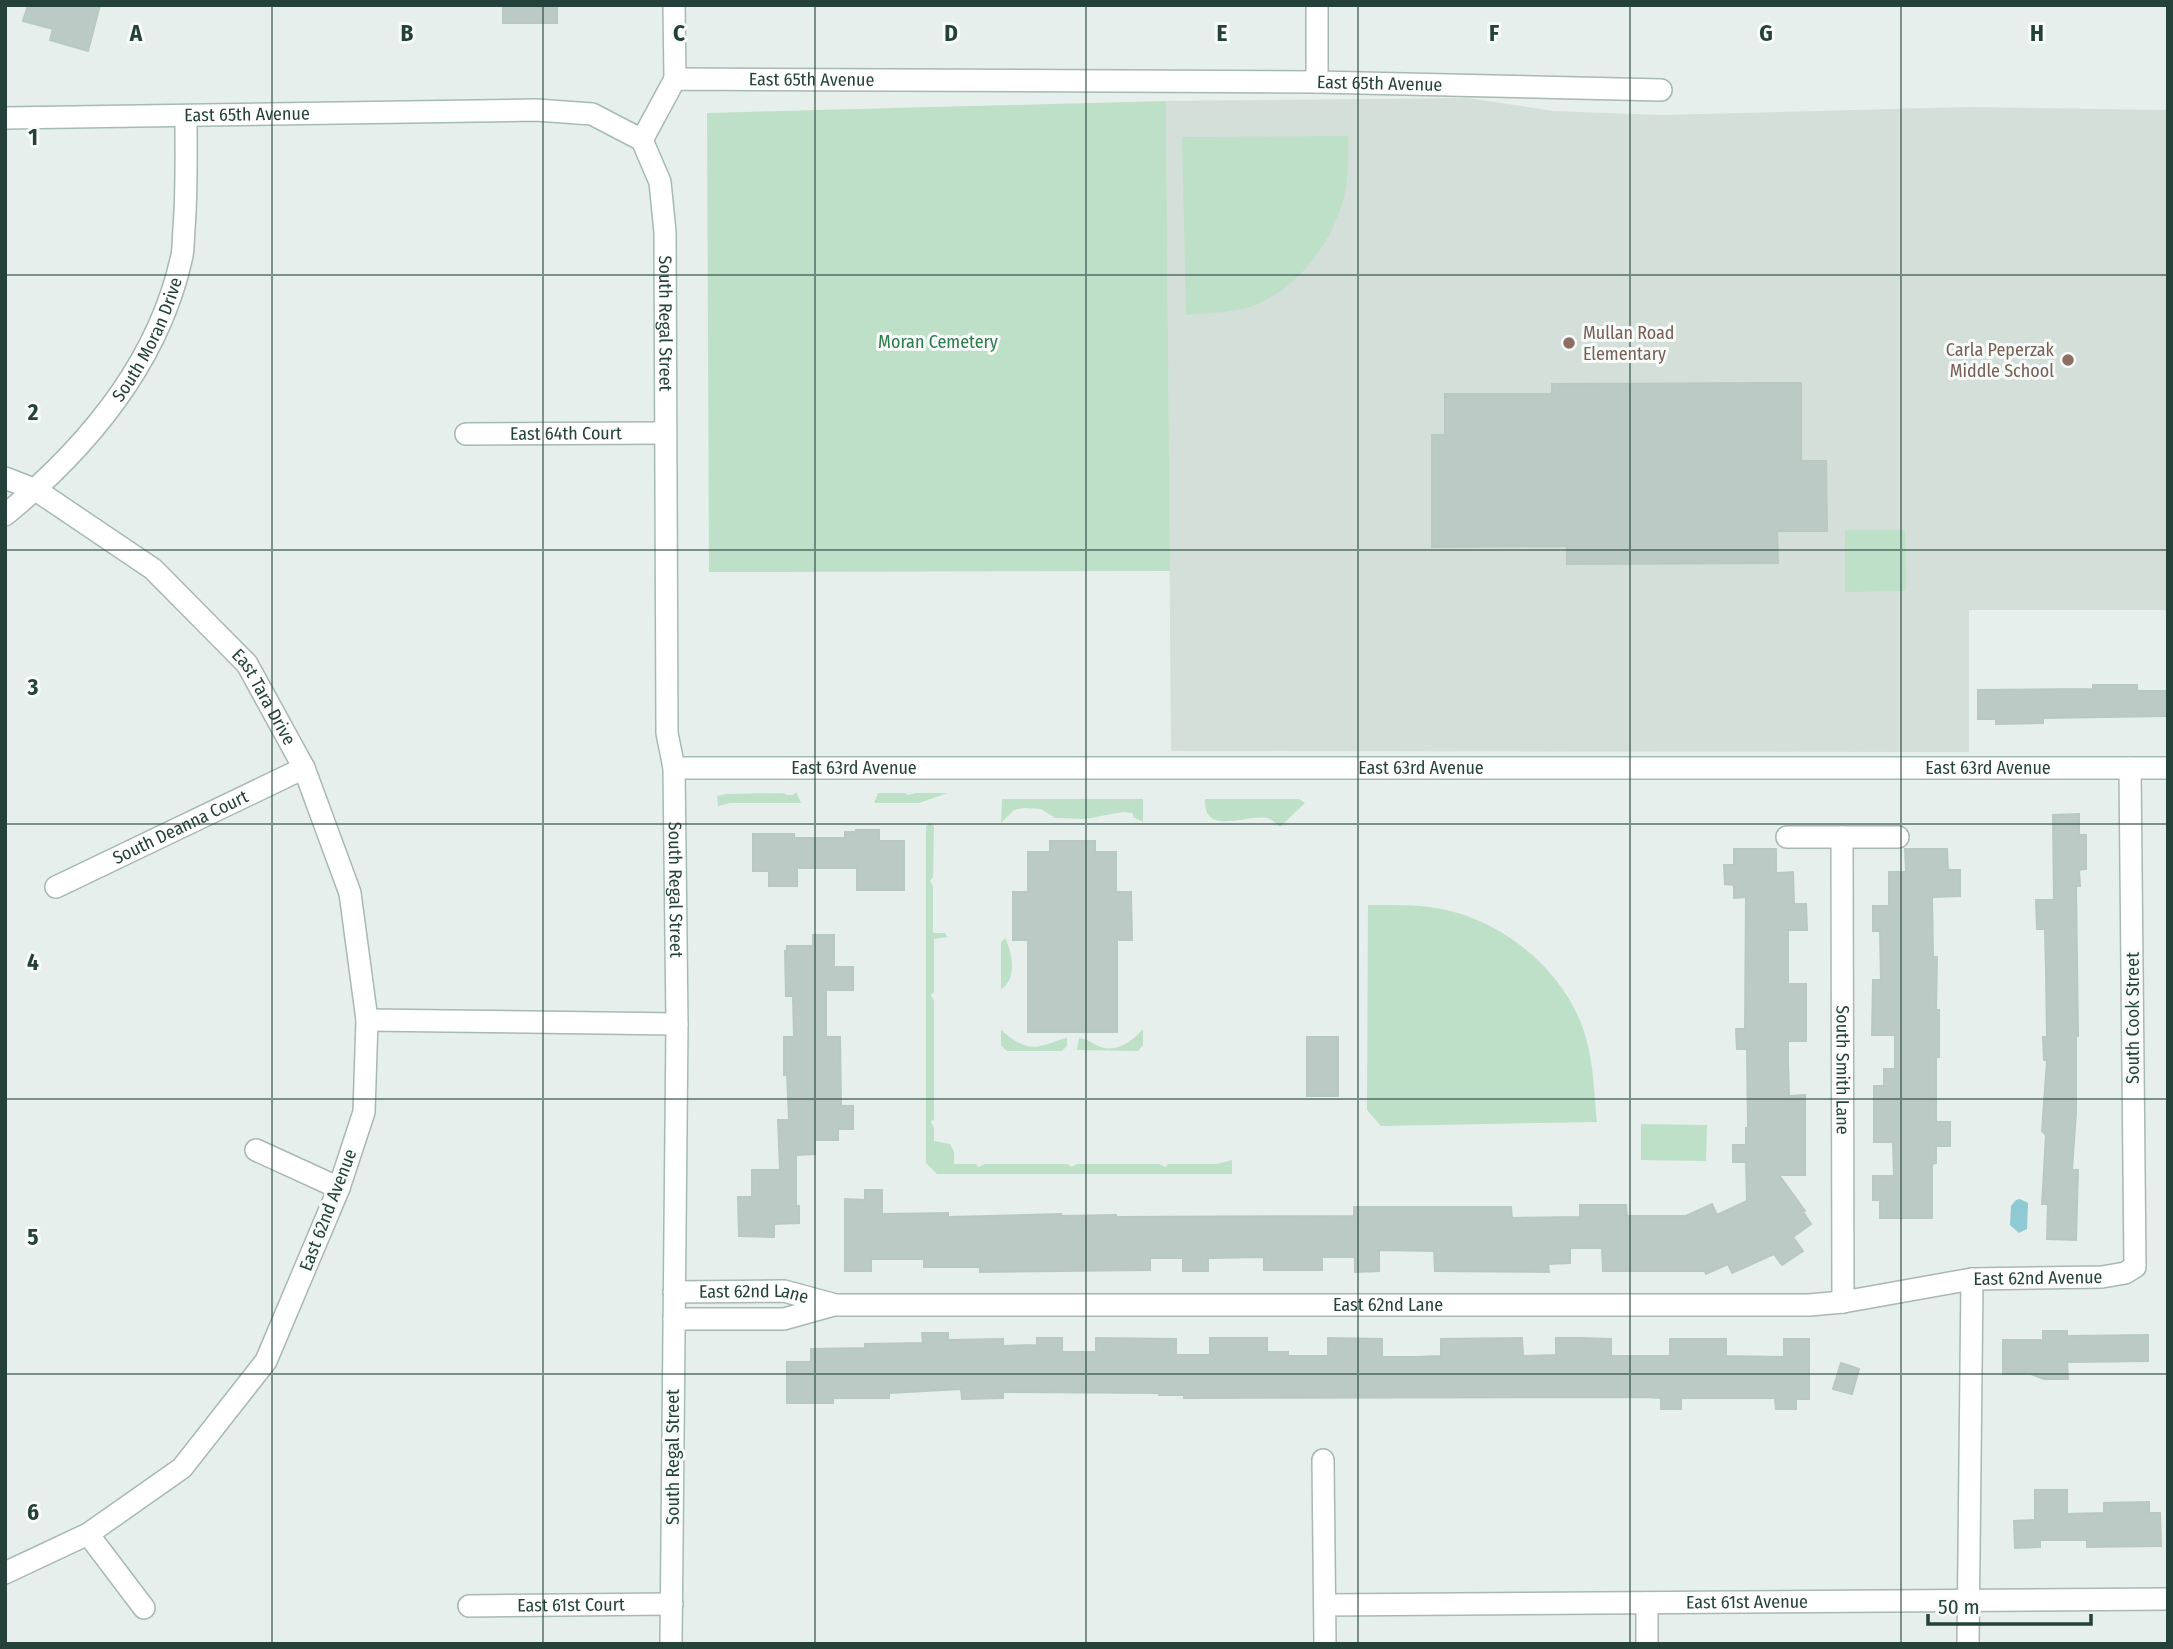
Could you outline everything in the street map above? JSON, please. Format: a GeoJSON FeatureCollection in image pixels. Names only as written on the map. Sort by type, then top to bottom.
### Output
{"type":"FeatureCollection","features":[{"type":"Feature","properties":{"kind":"street"},"geometry":{"type":"LineString","coordinates":[[642,140],[675,79],[674,5]]}},
{"type":"Feature","properties":{"kind":"street"},"geometry":{"type":"LineString","coordinates":[[1317,5],[1317,82]]}},
{"type":"Feature","properties":{"kind":"street","name":"East 65th Avenue"},"geometry":{"type":"LineString","coordinates":[[675,79],[1317,82],[1661,90]]}},
{"type":"Feature","properties":{"kind":"street","name":"East 65th Avenue"},"geometry":{"type":"LineString","coordinates":[[5,118],[537,110],[592,114],[642,140]]}},
{"type":"Feature","properties":{"kind":"street","name":"South Moran Drive"},"geometry":{"type":"LineString","coordinates":[[5,515],[36,489],[99,424],[129,384],[160,324],[182,259],[187,188],[186,116]]}},
{"type":"Feature","properties":{"kind":"street","name":"South Regal Street"},"geometry":{"type":"LineString","coordinates":[[642,140],[660,182],[665,232],[667,733],[674,768],[677,1024],[671,1644]]}},
{"type":"Feature","properties":{"kind":"street","name":"East 64th Court"},"geometry":{"type":"LineString","coordinates":[[466,434],[664,433]]}},
{"type":"Feature","properties":{"kind":"street","name":"East Tara Drive"},"geometry":{"type":"LineString","coordinates":[[5,478],[36,489],[153,569],[247,664],[304,768],[350,893],[367,1020]]}},
{"type":"Feature","properties":{"kind":"street","name":"South Deanna Court"},"geometry":{"type":"LineString","coordinates":[[56,887],[304,768]]}},
{"type":"Feature","properties":{"kind":"street","name":"East 63rd Avenue"},"geometry":{"type":"LineString","coordinates":[[674,768],[2168,768]]}},
{"type":"Feature","properties":{"kind":"street","name":"South Cook Street"},"geometry":{"type":"LineString","coordinates":[[2130,768],[2135,1267]]}},
{"type":"Feature","properties":{"kind":"street"},"geometry":{"type":"LineString","coordinates":[[1787,837],[1898,837]]}},
{"type":"Feature","properties":{"kind":"street","name":"South Smith Lane"},"geometry":{"type":"LineString","coordinates":[[1842,837],[1843,1302]]}},
{"type":"Feature","properties":{"kind":"street"},"geometry":{"type":"LineString","coordinates":[[367,1020],[677,1024]]}},
{"type":"Feature","properties":{"kind":"street","name":"East 62nd Avenue"},"geometry":{"type":"LineString","coordinates":[[5,1573],[88,1534],[182,1468],[266,1361],[339,1188],[364,1112],[367,1020]]}},
{"type":"Feature","properties":{"kind":"street"},"geometry":{"type":"LineString","coordinates":[[256,1150],[339,1188]]}},
{"type":"Feature","properties":{"kind":"street","name":"East 62nd Avenue"},"geometry":{"type":"LineString","coordinates":[[1940,1286],[1972,1279],[2102,1277],[2125,1273],[2135,1267]]}},
{"type":"Feature","properties":{"kind":"street"},"geometry":{"type":"LineString","coordinates":[[1968,1644],[1972,1279]]}},
{"type":"Feature","properties":{"kind":"street","name":"East 62nd Lane"},"geometry":{"type":"LineString","coordinates":[[674,1292],[784,1291],[834,1305],[1809,1305],[1940,1286]]}},
{"type":"Feature","properties":{"kind":"street","name":"East 62nd Lane"},"geometry":{"type":"LineString","coordinates":[[674,1319],[784,1319],[834,1305]]}},
{"type":"Feature","properties":{"kind":"street"},"geometry":{"type":"LineString","coordinates":[[1323,1460],[1325,1644]]}},
{"type":"Feature","properties":{"kind":"street"},"geometry":{"type":"LineString","coordinates":[[88,1534],[144,1608]]}},
{"type":"Feature","properties":{"kind":"street","name":"East 61st Avenue"},"geometry":{"type":"LineString","coordinates":[[1325,1605],[2168,1599]]}},
{"type":"Feature","properties":{"kind":"street"},"geometry":{"type":"LineString","coordinates":[[1647,1603],[1647,1644]]}},
{"type":"Feature","properties":{"kind":"street","name":"East 61st Court"},"geometry":{"type":"LineString","coordinates":[[469,1606],[672,1604]]}},
{"type":"Feature","properties":{"kind":"shaded area","name":"Mullan Road Elementary"},"geometry":{"type":"Polygon","coordinates":[[[1468,98],[1553,111],[1661,115],[1969,107],[2168,110],[2168,610],[1969,610],[1969,752],[1171,751],[1166,101],[1468,98]]]}},
{"type":"Feature","properties":{"kind":"green space","name":"Moran Cemetery"},"geometry":{"type":"Polygon","coordinates":[[[1166,101],[1170,571],[709,572],[707,113],[1166,101]]]}},
{"type":"Feature","properties":{"kind":"green space"},"geometry":{"type":"Polygon","coordinates":[[[1348,136],[1347,177],[1343,201],[1329,234],[1309,265],[1282,290],[1250,307],[1186,315],[1182,137],[1348,136]]]}},
{"type":"Feature","properties":{"kind":"green space"},"geometry":{"type":"Polygon","coordinates":[[[1845,530],[1905,530],[1906,591],[1845,592],[1845,530]]]}},
{"type":"Feature","properties":{"kind":"green space"},"geometry":{"type":"Polygon","coordinates":[[[796,792],[801,803],[730,803],[718,806],[717,796],[726,794],[793,795],[796,792]]]}},
{"type":"Feature","properties":{"kind":"green space"},"geometry":{"type":"Polygon","coordinates":[[[878,793],[948,793],[919,803],[874,803],[878,793]]]}},
{"type":"Feature","properties":{"kind":"green space"},"geometry":{"type":"Polygon","coordinates":[[[1002,799],[1143,799],[1143,822],[1133,817],[1133,813],[1123,812],[1085,819],[1055,818],[1041,809],[1024,808],[1014,810],[1001,823],[1002,799]]]}},
{"type":"Feature","properties":{"kind":"green space"},"geometry":{"type":"Polygon","coordinates":[[[1205,799],[1299,799],[1305,803],[1280,827],[1267,818],[1218,821],[1206,811],[1205,799]]]}},
{"type":"Feature","properties":{"kind":"green space"},"geometry":{"type":"Polygon","coordinates":[[[929,823],[934,826],[933,877],[930,881],[933,886],[933,933],[945,933],[948,937],[934,939],[934,992],[931,995],[934,1001],[934,1119],[931,1122],[934,1141],[950,1144],[954,1152],[954,1164],[976,1164],[979,1167],[985,1164],[1068,1164],[1071,1167],[1077,1164],[1159,1164],[1165,1167],[1168,1164],[1217,1164],[1232,1160],[1232,1174],[937,1174],[926,1163],[926,827],[929,823]]]}},
{"type":"Feature","properties":{"kind":"green space"},"geometry":{"type":"Polygon","coordinates":[[[1368,905],[1422,906],[1454,912],[1498,930],[1537,960],[1554,978],[1579,1019],[1591,1062],[1597,1122],[1381,1126],[1367,1110],[1368,905]]]}},
{"type":"Feature","properties":{"kind":"green space"},"geometry":{"type":"Polygon","coordinates":[[[1005,938],[1012,966],[1010,979],[1001,989],[1001,942],[1005,938]]]}},
{"type":"Feature","properties":{"kind":"green space"},"geometry":{"type":"Polygon","coordinates":[[[1143,1029],[1143,1045],[1138,1051],[1077,1050],[1079,1038],[1101,1047],[1113,1048],[1130,1041],[1143,1029]]]}},
{"type":"Feature","properties":{"kind":"green space"},"geometry":{"type":"Polygon","coordinates":[[[1001,1030],[1026,1046],[1038,1047],[1067,1038],[1067,1046],[1062,1051],[1007,1051],[1001,1045],[1001,1030]]]}},
{"type":"Feature","properties":{"kind":"green space"},"geometry":{"type":"Polygon","coordinates":[[[1641,1124],[1707,1125],[1706,1161],[1641,1160],[1641,1124]]]}},
{"type":"Feature","properties":{"kind":"water"},"geometry":{"type":"Polygon","coordinates":[[[2020,1199],[2028,1203],[2027,1229],[2019,1233],[2010,1225],[2011,1206],[2020,1199]]]}},
{"type":"Feature","properties":{"kind":"building"},"geometry":{"type":"Polygon","coordinates":[[[28,5],[100,5],[88,51],[50,40],[53,29],[23,21],[28,5]]]}},
{"type":"Feature","properties":{"kind":"building"},"geometry":{"type":"Polygon","coordinates":[[[503,5],[557,5],[557,23],[503,23],[503,5]]]}},
{"type":"Feature","properties":{"kind":"building"},"geometry":{"type":"Polygon","coordinates":[[[1801,383],[1801,461],[1826,461],[1827,531],[1777,531],[1778,563],[1567,564],[1567,546],[1432,547],[1432,435],[1445,435],[1445,394],[1552,394],[1552,384],[1801,383]]]}},
{"type":"Feature","properties":{"kind":"building"},"geometry":{"type":"Polygon","coordinates":[[[2093,685],[2137,685],[2137,691],[2168,691],[2168,716],[2043,718],[2043,723],[1996,724],[1996,719],[1978,719],[1978,690],[2093,689],[2093,685]]]}},
{"type":"Feature","properties":{"kind":"building"},"geometry":{"type":"Polygon","coordinates":[[[2079,814],[2079,835],[2086,835],[2086,869],[2079,870],[2080,886],[2076,886],[2078,1036],[2072,1170],[2078,1170],[2076,1240],[2047,1239],[2048,1204],[2042,1204],[2046,1135],[2042,1131],[2047,1060],[2044,1060],[2043,1037],[2047,1037],[2045,929],[2037,929],[2036,900],[2054,900],[2053,815],[2079,814]]]}},
{"type":"Feature","properties":{"kind":"building"},"geometry":{"type":"Polygon","coordinates":[[[879,830],[879,841],[904,841],[904,890],[857,890],[857,868],[797,868],[797,886],[769,886],[769,871],[753,871],[753,834],[794,834],[794,838],[845,838],[845,832],[879,830]]]}},
{"type":"Feature","properties":{"kind":"building"},"geometry":{"type":"Polygon","coordinates":[[[1050,841],[1095,841],[1095,852],[1116,852],[1116,892],[1131,892],[1132,940],[1117,940],[1117,1032],[1028,1032],[1028,940],[1013,940],[1013,892],[1028,892],[1028,852],[1050,852],[1050,841]]]}},
{"type":"Feature","properties":{"kind":"building"},"geometry":{"type":"Polygon","coordinates":[[[1734,849],[1776,849],[1776,873],[1793,872],[1794,904],[1806,904],[1807,930],[1788,930],[1788,984],[1806,984],[1806,1041],[1788,1041],[1789,1096],[1805,1095],[1805,1175],[1779,1175],[1811,1224],[1793,1237],[1803,1251],[1782,1265],[1774,1254],[1732,1273],[1728,1264],[1706,1274],[1705,1271],[1603,1271],[1602,1248],[1570,1248],[1570,1263],[1548,1264],[1549,1272],[1435,1271],[1434,1251],[1379,1250],[1379,1271],[1355,1272],[1355,1257],[1322,1257],[1322,1270],[1264,1270],[1264,1257],[1208,1258],[1208,1271],[1183,1271],[1183,1258],[1150,1258],[1150,1270],[980,1272],[980,1267],[924,1267],[924,1259],[871,1259],[871,1271],[845,1271],[845,1199],[865,1200],[865,1190],[882,1190],[882,1214],[948,1213],[948,1217],[1061,1214],[1116,1217],[1354,1216],[1354,1207],[1511,1207],[1512,1218],[1580,1217],[1580,1205],[1626,1205],[1627,1216],[1686,1216],[1712,1204],[1717,1215],[1747,1201],[1746,1162],[1733,1162],[1733,1145],[1746,1145],[1748,1128],[1747,1049],[1737,1049],[1736,1029],[1745,1029],[1746,897],[1734,898],[1734,885],[1725,884],[1724,865],[1734,865],[1734,849]]]}},
{"type":"Feature","properties":{"kind":"building"},"geometry":{"type":"Polygon","coordinates":[[[1905,849],[1947,849],[1948,870],[1960,870],[1960,896],[1932,897],[1933,957],[1937,957],[1936,1010],[1939,1010],[1936,1122],[1950,1122],[1950,1146],[1936,1146],[1936,1163],[1932,1164],[1932,1218],[1880,1218],[1880,1200],[1873,1200],[1873,1176],[1894,1176],[1893,1142],[1874,1142],[1874,1086],[1884,1086],[1884,1069],[1895,1069],[1895,1035],[1872,1035],[1873,980],[1881,980],[1880,931],[1873,931],[1873,906],[1889,906],[1889,872],[1906,872],[1905,849]]]}},
{"type":"Feature","properties":{"kind":"building"},"geometry":{"type":"Polygon","coordinates":[[[813,935],[834,935],[834,967],[853,967],[853,990],[826,990],[826,1037],[840,1037],[841,1106],[853,1106],[853,1129],[838,1129],[838,1140],[815,1140],[815,1154],[796,1155],[796,1206],[799,1206],[799,1223],[774,1224],[774,1237],[739,1236],[738,1197],[752,1197],[752,1170],[780,1170],[778,1120],[789,1120],[787,1075],[784,1075],[784,1037],[794,1037],[793,996],[786,996],[785,951],[787,946],[813,946],[813,935]]]}},
{"type":"Feature","properties":{"kind":"building"},"geometry":{"type":"Polygon","coordinates":[[[1307,1037],[1338,1037],[1338,1096],[1307,1096],[1307,1037]]]}},
{"type":"Feature","properties":{"kind":"building"},"geometry":{"type":"Polygon","coordinates":[[[2043,1331],[2067,1331],[2067,1336],[2148,1335],[2148,1361],[2067,1362],[2068,1379],[2044,1379],[2031,1374],[2003,1374],[2003,1340],[2043,1340],[2043,1331]]]}},
{"type":"Feature","properties":{"kind":"building"},"geometry":{"type":"Polygon","coordinates":[[[922,1333],[948,1333],[948,1340],[1003,1339],[1003,1346],[1037,1345],[1037,1338],[1062,1338],[1062,1352],[1096,1352],[1096,1338],[1176,1339],[1176,1355],[1210,1355],[1210,1338],[1267,1338],[1267,1352],[1288,1352],[1288,1356],[1328,1356],[1328,1338],[1382,1339],[1382,1357],[1441,1356],[1441,1339],[1522,1338],[1523,1356],[1556,1355],[1556,1338],[1581,1338],[1611,1339],[1611,1356],[1670,1356],[1670,1339],[1726,1339],[1726,1356],[1784,1357],[1784,1339],[1809,1339],[1809,1399],[1796,1399],[1796,1409],[1776,1409],[1775,1398],[1681,1398],[1681,1409],[1661,1409],[1661,1398],[1646,1397],[1184,1398],[1184,1395],[1159,1393],[1003,1392],[1003,1398],[962,1399],[961,1389],[889,1393],[889,1398],[833,1398],[833,1403],[787,1403],[787,1362],[811,1362],[811,1349],[865,1348],[865,1344],[923,1343],[922,1333]]]}},
{"type":"Feature","properties":{"kind":"building"},"geometry":{"type":"Polygon","coordinates":[[[1841,1363],[1859,1369],[1852,1394],[1833,1389],[1841,1363]]]}},
{"type":"Feature","properties":{"kind":"building"},"geometry":{"type":"Polygon","coordinates":[[[2035,1490],[2067,1490],[2067,1514],[2104,1513],[2104,1503],[2149,1502],[2149,1513],[2160,1513],[2161,1546],[2087,1547],[2087,1540],[2040,1540],[2040,1547],[2015,1548],[2014,1521],[2035,1520],[2035,1490]]]}},
{"type":"Feature","properties":{"kind":"place","name":"Mullan Road Elementary"},"geometry":{"type":"Point","coordinates":[1569,343]}},
{"type":"Feature","properties":{"kind":"place","name":"Carla Peperzak Middle School"},"geometry":{"type":"Point","coordinates":[2068,360]}}]}
